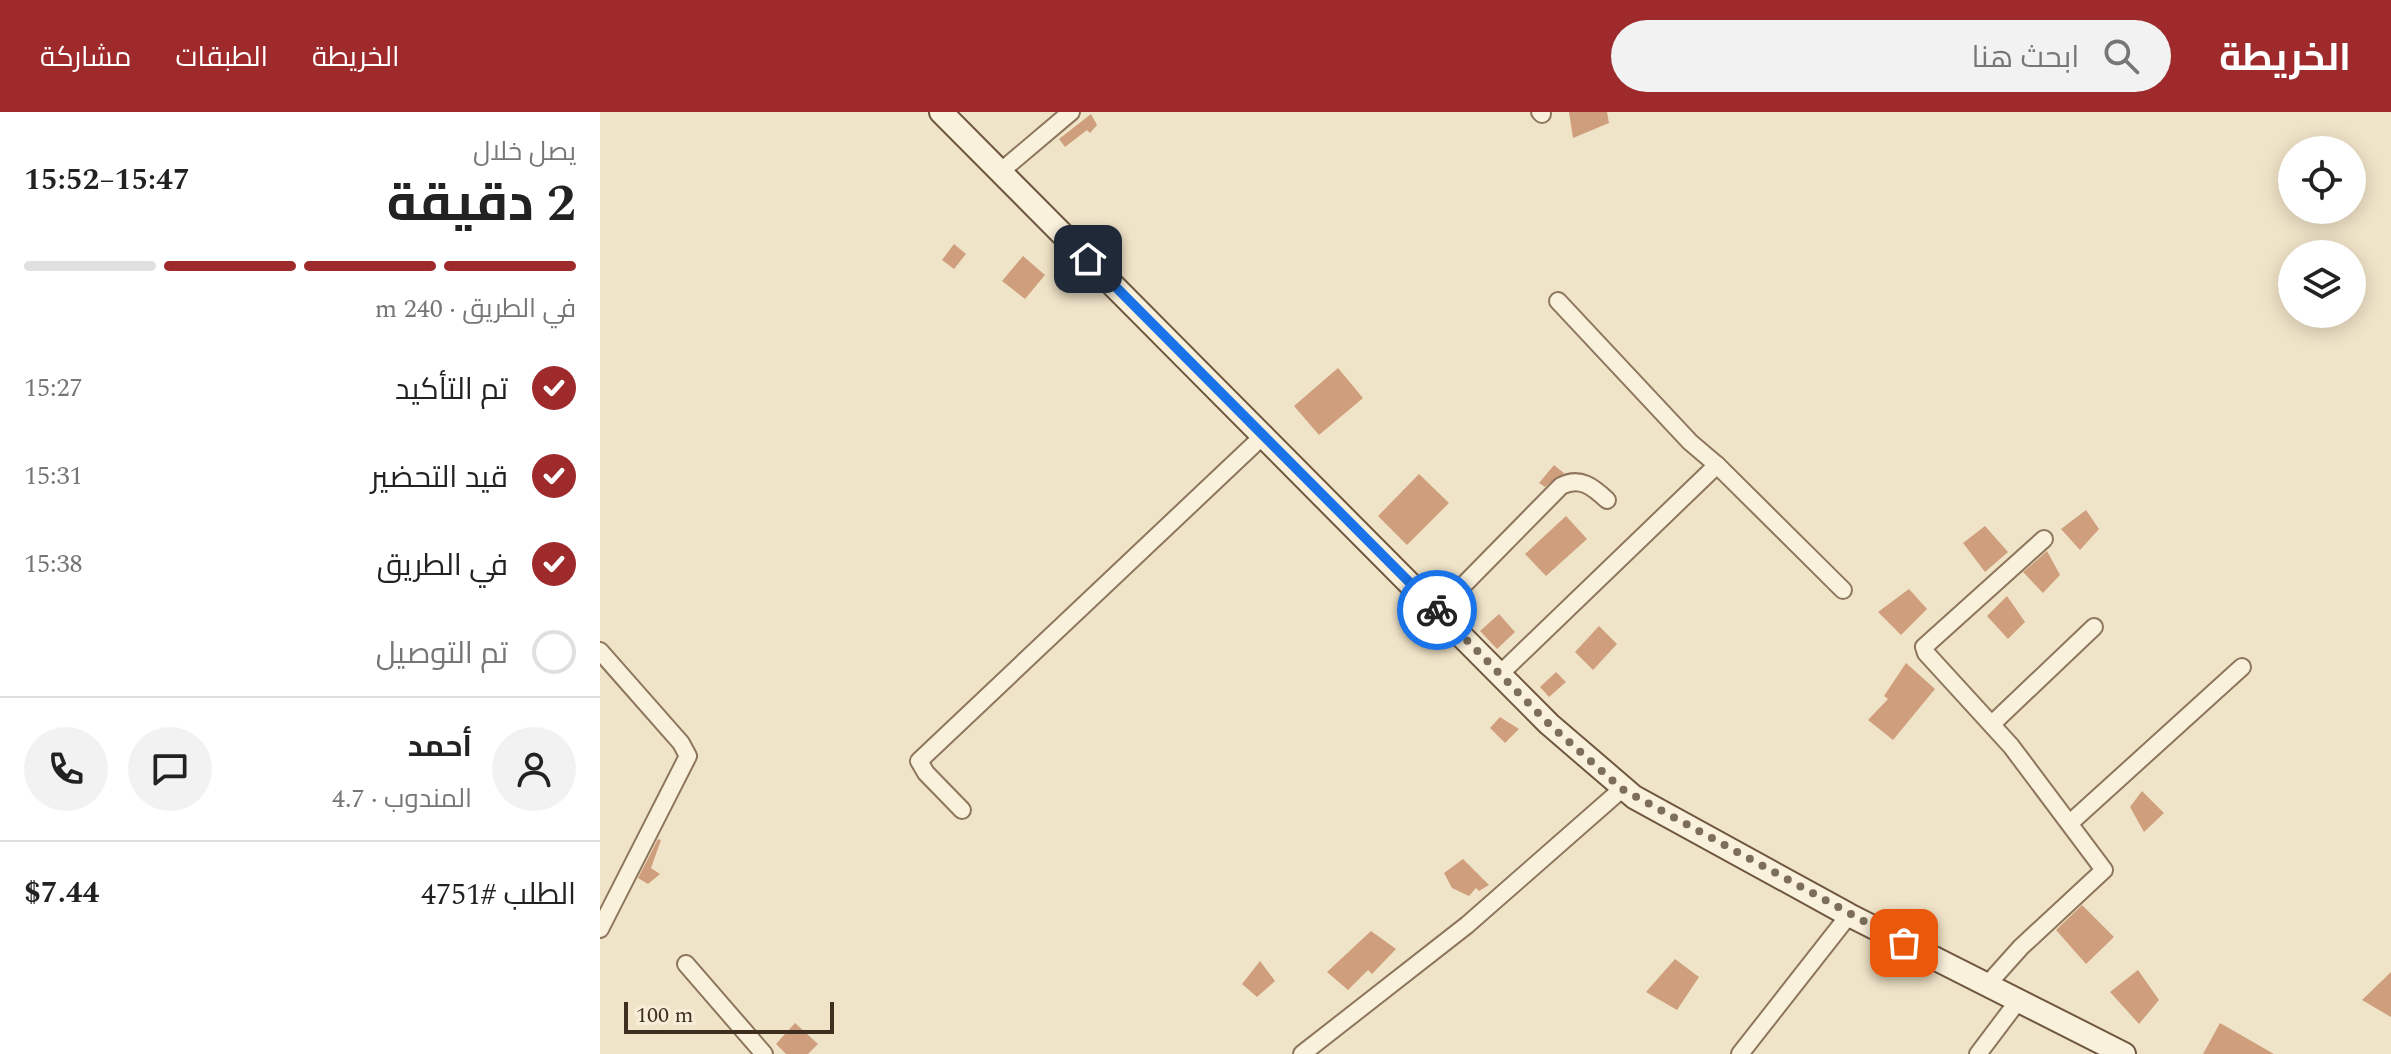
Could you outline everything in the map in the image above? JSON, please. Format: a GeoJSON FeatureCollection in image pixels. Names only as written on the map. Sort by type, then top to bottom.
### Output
{"type":"FeatureCollection","features":[{"type":"Feature","properties":{"kind":"street"},"geometry":{"type":"LineString","coordinates":[[941,112],[1265,434],[1500,674],[1622,789],[1849,915],[2124,1054]]}},
{"type":"Feature","properties":{"kind":"street"},"geometry":{"type":"LineString","coordinates":[[1000,172],[1071,112]]}},
{"type":"Feature","properties":{"kind":"street"},"geometry":{"type":"LineString","coordinates":[[1558,301],[1690,442],[1843,590]]}},
{"type":"Feature","properties":{"kind":"street"},"geometry":{"type":"LineString","coordinates":[[962,810],[926,773],[919,761],[1265,434]]}},
{"type":"Feature","properties":{"kind":"street"},"geometry":{"type":"LineString","coordinates":[[1500,674],[1717,465]]}},
{"type":"Feature","properties":{"kind":"street"},"geometry":{"type":"LineString","coordinates":[[1438,611],[1561,486],[1582,482],[1607,500]]}},
{"type":"Feature","properties":{"kind":"street"},"geometry":{"type":"LineString","coordinates":[[1987,985],[2021,947],[2102,874],[2101,864],[1992,724],[1926,653],[1924,647],[2044,539]]}},
{"type":"Feature","properties":{"kind":"street"},"geometry":{"type":"LineString","coordinates":[[1992,724],[2094,627]]}},
{"type":"Feature","properties":{"kind":"street"},"geometry":{"type":"LineString","coordinates":[[600,651],[681,743],[688,756],[600,929]]}},
{"type":"Feature","properties":{"kind":"street"},"geometry":{"type":"LineString","coordinates":[[2070,823],[2242,667]]}},
{"type":"Feature","properties":{"kind":"street"},"geometry":{"type":"LineString","coordinates":[[1302,1054],[1467,925],[1622,789]]}},
{"type":"Feature","properties":{"kind":"street"},"geometry":{"type":"LineString","coordinates":[[1740,1054],[1849,915]]}},
{"type":"Feature","properties":{"kind":"street"},"geometry":{"type":"LineString","coordinates":[[686,964],[764,1054]]}},
{"type":"Feature","properties":{"kind":"street"},"geometry":{"type":"LineString","coordinates":[[1978,1054],[2018,1001]]}},
{"type":"Feature","properties":{"kind":"building"},"geometry":{"type":"Polygon","coordinates":[[[1569,112],[1607,112],[1609,123],[1573,138],[1569,112]]]}},
{"type":"Feature","properties":{"kind":"building"},"geometry":{"type":"Polygon","coordinates":[[[1091,114],[1097,125],[1090,133],[1087,130],[1065,147],[1059,139],[1091,114]]]}},
{"type":"Feature","properties":{"kind":"building"},"geometry":{"type":"Polygon","coordinates":[[[954,244],[966,254],[954,269],[942,260],[954,244]]]}},
{"type":"Feature","properties":{"kind":"building"},"geometry":{"type":"Polygon","coordinates":[[[1023,256],[1045,275],[1025,299],[1002,281],[1023,256]]]}},
{"type":"Feature","properties":{"kind":"building"},"geometry":{"type":"Polygon","coordinates":[[[1338,368],[1363,398],[1319,435],[1294,406],[1338,368]]]}},
{"type":"Feature","properties":{"kind":"building"},"geometry":{"type":"Polygon","coordinates":[[[1554,465],[1564,473],[1545,487],[1539,483],[1554,465]]]}},
{"type":"Feature","properties":{"kind":"building"},"geometry":{"type":"Polygon","coordinates":[[[1419,474],[1449,503],[1407,545],[1378,516],[1419,474]]]}},
{"type":"Feature","properties":{"kind":"building"},"geometry":{"type":"Polygon","coordinates":[[[2086,510],[2099,529],[2080,550],[2061,529],[2086,510]]]}},
{"type":"Feature","properties":{"kind":"building"},"geometry":{"type":"Polygon","coordinates":[[[1566,516],[1587,539],[1546,576],[1525,554],[1566,516]]]}},
{"type":"Feature","properties":{"kind":"building"},"geometry":{"type":"Polygon","coordinates":[[[1985,526],[2008,552],[1985,572],[1963,543],[1985,526]]]}},
{"type":"Feature","properties":{"kind":"building"},"geometry":{"type":"Polygon","coordinates":[[[2047,551],[2060,575],[2043,593],[2023,572],[2047,551]]]}},
{"type":"Feature","properties":{"kind":"building"},"geometry":{"type":"Polygon","coordinates":[[[1909,589],[1927,609],[1901,635],[1878,612],[1909,589]]]}},
{"type":"Feature","properties":{"kind":"building"},"geometry":{"type":"Polygon","coordinates":[[[2007,596],[2025,622],[2008,639],[1987,616],[2007,596]]]}},
{"type":"Feature","properties":{"kind":"building"},"geometry":{"type":"Polygon","coordinates":[[[1499,614],[1515,632],[1497,649],[1480,631],[1499,614]]]}},
{"type":"Feature","properties":{"kind":"building"},"geometry":{"type":"Polygon","coordinates":[[[1599,626],[1617,644],[1593,670],[1575,652],[1599,626]]]}},
{"type":"Feature","properties":{"kind":"building"},"geometry":{"type":"Polygon","coordinates":[[[1906,663],[1935,689],[1893,740],[1868,720],[1888,699],[1884,696],[1906,663]]]}},
{"type":"Feature","properties":{"kind":"building"},"geometry":{"type":"Polygon","coordinates":[[[1556,672],[1566,682],[1549,697],[1540,687],[1556,672]]]}},
{"type":"Feature","properties":{"kind":"building"},"geometry":{"type":"Polygon","coordinates":[[[1500,717],[1519,729],[1505,743],[1490,728],[1500,717]]]}},
{"type":"Feature","properties":{"kind":"building"},"geometry":{"type":"Polygon","coordinates":[[[2142,791],[2164,813],[2144,832],[2130,807],[2142,791]]]}},
{"type":"Feature","properties":{"kind":"building"},"geometry":{"type":"Polygon","coordinates":[[[658,839],[661,840],[651,868],[660,874],[648,884],[638,878],[658,839]]]}},
{"type":"Feature","properties":{"kind":"building"},"geometry":{"type":"Polygon","coordinates":[[[1463,859],[1489,885],[1479,891],[1476,888],[1469,896],[1452,888],[1444,873],[1463,859]]]}},
{"type":"Feature","properties":{"kind":"building"},"geometry":{"type":"Polygon","coordinates":[[[2082,905],[2114,937],[2086,964],[2056,930],[2082,905]]]}},
{"type":"Feature","properties":{"kind":"building"},"geometry":{"type":"Polygon","coordinates":[[[1371,931],[1396,949],[1372,974],[1368,970],[1348,990],[1327,972],[1371,931]]]}},
{"type":"Feature","properties":{"kind":"building"},"geometry":{"type":"Polygon","coordinates":[[[1675,959],[1699,977],[1677,1010],[1646,992],[1675,959]]]}},
{"type":"Feature","properties":{"kind":"building"},"geometry":{"type":"Polygon","coordinates":[[[1260,961],[1275,981],[1257,997],[1242,984],[1260,961]]]}},
{"type":"Feature","properties":{"kind":"building"},"geometry":{"type":"Polygon","coordinates":[[[2138,970],[2159,1000],[2139,1024],[2110,992],[2138,970]]]}},
{"type":"Feature","properties":{"kind":"building"},"geometry":{"type":"Polygon","coordinates":[[[2391,972],[2391,1017],[2362,1000],[2391,972]]]}},
{"type":"Feature","properties":{"kind":"building"},"geometry":{"type":"Polygon","coordinates":[[[795,1023],[818,1044],[808,1054],[786,1054],[776,1044],[795,1023]]]}},
{"type":"Feature","properties":{"kind":"building"},"geometry":{"type":"Polygon","coordinates":[[[2220,1023],[2274,1054],[2203,1054],[2220,1023]]]}},
{"type":"Feature","properties":{"kind":"way so far"},"geometry":{"type":"LineString","coordinates":[[1437,610],[1549,724],[1622,789],[1904,943]]}},
{"type":"Feature","properties":{"kind":"route"},"geometry":{"type":"LineString","coordinates":[[1088,259],[1437,610]]}}]}
